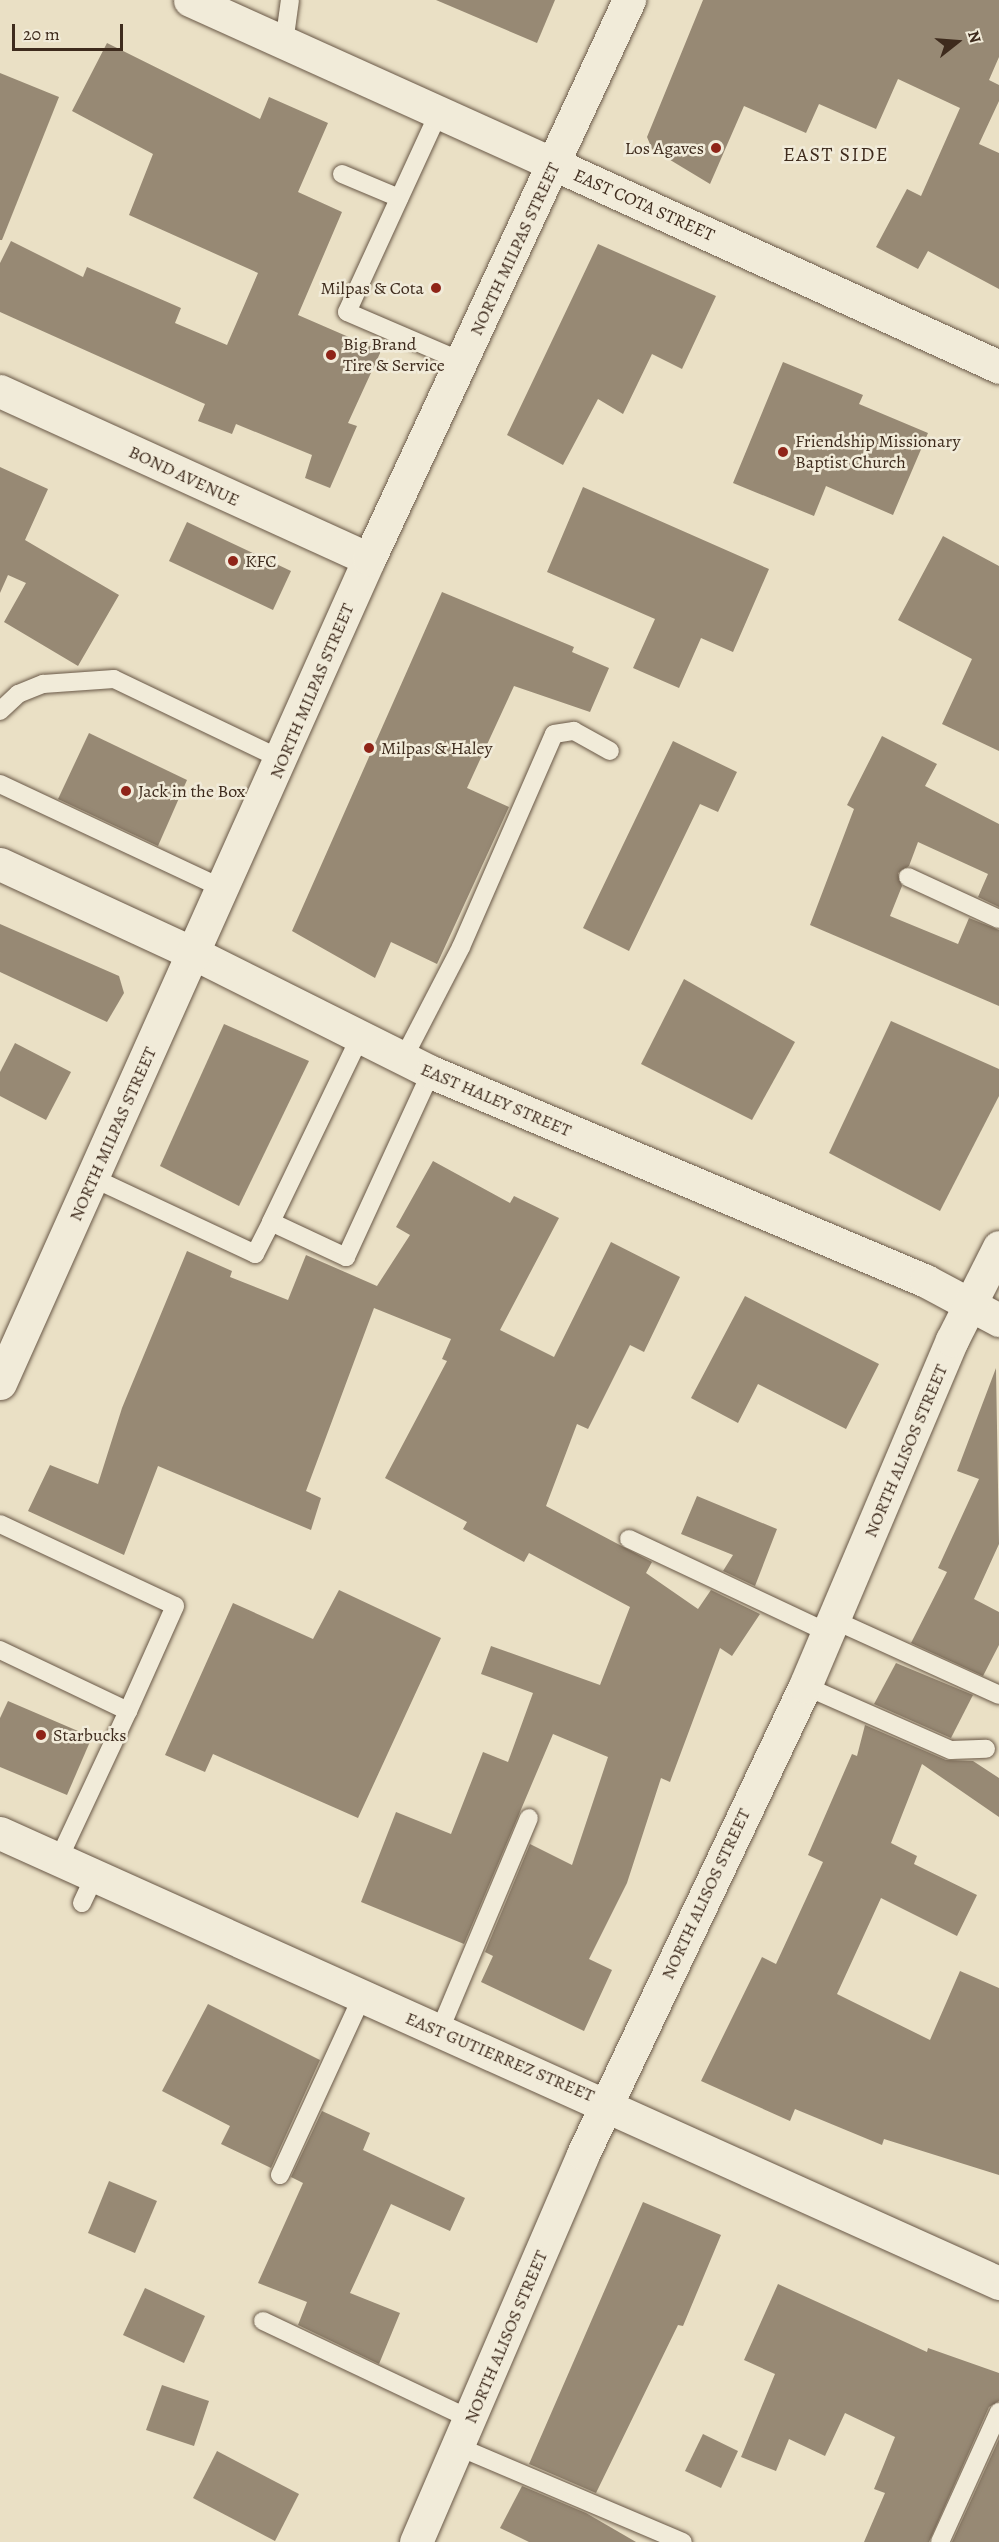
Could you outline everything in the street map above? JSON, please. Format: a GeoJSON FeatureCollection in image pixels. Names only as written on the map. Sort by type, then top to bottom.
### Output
{"type":"FeatureCollection","features":[{"type":"Feature","properties":{"kind":"street","name":"EAST COTA STREET"},"geometry":{"type":"LineString","coordinates":[[190,0],[999,367]]}},
{"type":"Feature","properties":{"kind":"street","name":"NORTH MILPAS STREET"},"geometry":{"type":"LineString","coordinates":[[0,1383],[7,1350],[93,1178],[283,760],[369,559],[463,362],[629,0]]}},
{"type":"Feature","properties":{"kind":"street","name":"BOND AVENUE"},"geometry":{"type":"LineString","coordinates":[[0,391],[369,559]]}},
{"type":"Feature","properties":{"kind":"street","name":"EAST HALEY STREET"},"geometry":{"type":"LineString","coordinates":[[0,864],[195,954],[417,1066],[986,1312]]}},
{"type":"Feature","properties":{"kind":"street","name":"NORTH ALISOS STREET"},"geometry":{"type":"LineString","coordinates":[[416,2542],[608,2104],[832,1626],[986,1312],[999,1247]]}},
{"type":"Feature","properties":{"kind":"street","name":"EAST GUTIERREZ STREET"},"geometry":{"type":"LineString","coordinates":[[0,1833],[59,1858],[88,1889],[362,1997],[608,2104],[999,2283]]}},
{"type":"Feature","properties":{"kind":"lane"},"geometry":{"type":"LineString","coordinates":[[284,43],[290,0]]}},
{"type":"Feature","properties":{"kind":"lane"},"geometry":{"type":"LineString","coordinates":[[439,112],[347,312],[463,362]]}},
{"type":"Feature","properties":{"kind":"lane"},"geometry":{"type":"LineString","coordinates":[[342,174],[399,198]]}},
{"type":"Feature","properties":{"kind":"lane"},"geometry":{"type":"LineString","coordinates":[[0,711],[18,694],[42,684],[114,679],[283,760]]}},
{"type":"Feature","properties":{"kind":"lane"},"geometry":{"type":"LineString","coordinates":[[271,1222],[346,1257],[461,947],[554,734],[574,732],[610,751]]}},
{"type":"Feature","properties":{"kind":"lane"},"geometry":{"type":"LineString","coordinates":[[0,784],[224,889]]}},
{"type":"Feature","properties":{"kind":"lane"},"geometry":{"type":"LineString","coordinates":[[908,877],[999,919]]}},
{"type":"Feature","properties":{"kind":"lane"},"geometry":{"type":"LineString","coordinates":[[93,1178],[255,1254],[360,1037]]}},
{"type":"Feature","properties":{"kind":"lane"},"geometry":{"type":"LineString","coordinates":[[0,1524],[175,1606],[59,1858]]}},
{"type":"Feature","properties":{"kind":"lane"},"geometry":{"type":"LineString","coordinates":[[629,1539],[999,1695]]}},
{"type":"Feature","properties":{"kind":"lane"},"geometry":{"type":"LineString","coordinates":[[0,1650],[128,1711]]}},
{"type":"Feature","properties":{"kind":"lane"},"geometry":{"type":"LineString","coordinates":[[805,1686],[951,1750],[986,1749]]}},
{"type":"Feature","properties":{"kind":"lane"},"geometry":{"type":"LineString","coordinates":[[439,2032],[529,1818]]}},
{"type":"Feature","properties":{"kind":"lane"},"geometry":{"type":"LineString","coordinates":[[280,2175],[362,1997]]}},
{"type":"Feature","properties":{"kind":"lane"},"geometry":{"type":"LineString","coordinates":[[263,2320],[465,2433],[683,2542]]}},
{"type":"Feature","properties":{"kind":"lane"},"geometry":{"type":"LineString","coordinates":[[940,2542],[999,2412]]}},
{"type":"Feature","properties":{"kind":"building"},"geometry":{"type":"Polygon","coordinates":[[[436,0],[555,0],[537,43],[436,0]]]}},
{"type":"Feature","properties":{"kind":"building"},"geometry":{"type":"Polygon","coordinates":[[[703,0],[999,0],[999,57],[989,80],[999,85],[999,101],[979,144],[999,153],[999,289],[928,251],[918,269],[876,247],[907,189],[921,196],[960,108],[898,79],[876,129],[819,104],[806,133],[744,106],[710,184],[652,149],[647,137],[703,0]]]}},
{"type":"Feature","properties":{"kind":"building"},"geometry":{"type":"Polygon","coordinates":[[[107,43],[260,119],[269,97],[328,123],[298,192],[342,212],[298,315],[381,351],[348,423],[357,426],[330,488],[305,478],[312,455],[236,424],[232,434],[198,421],[205,404],[0,312],[0,263],[11,241],[83,277],[87,267],[181,308],[175,323],[227,345],[258,273],[129,215],[153,154],[72,111],[107,43]]]}},
{"type":"Feature","properties":{"kind":"building"},"geometry":{"type":"Polygon","coordinates":[[[0,73],[59,97],[2,240],[0,240],[0,73]]]}},
{"type":"Feature","properties":{"kind":"building"},"geometry":{"type":"Polygon","coordinates":[[[598,244],[716,296],[682,369],[652,354],[623,414],[598,399],[563,465],[507,435],[598,244]]]}},
{"type":"Feature","properties":{"kind":"building"},"geometry":{"type":"Polygon","coordinates":[[[783,362],[863,395],[859,404],[928,433],[893,515],[826,486],[814,516],[733,483],[783,362]]]}},
{"type":"Feature","properties":{"kind":"building"},"geometry":{"type":"Polygon","coordinates":[[[0,467],[48,489],[25,540],[119,595],[78,666],[4,622],[26,583],[8,575],[0,593],[0,467]]]}},
{"type":"Feature","properties":{"kind":"building"},"geometry":{"type":"Polygon","coordinates":[[[583,487],[769,569],[733,652],[701,638],[679,688],[633,668],[655,619],[547,572],[583,487]]]}},
{"type":"Feature","properties":{"kind":"building"},"geometry":{"type":"Polygon","coordinates":[[[187,522],[291,571],[273,610],[169,561],[187,522]]]}},
{"type":"Feature","properties":{"kind":"building"},"geometry":{"type":"Polygon","coordinates":[[[943,536],[999,566],[999,751],[942,724],[972,659],[898,620],[943,536]]]}},
{"type":"Feature","properties":{"kind":"building"},"geometry":{"type":"Polygon","coordinates":[[[442,592],[574,647],[572,652],[609,668],[590,712],[514,686],[467,788],[509,807],[437,964],[391,942],[375,978],[292,931],[442,592]]]}},
{"type":"Feature","properties":{"kind":"building"},"geometry":{"type":"Polygon","coordinates":[[[89,733],[187,780],[158,846],[58,799],[89,733]]]}},
{"type":"Feature","properties":{"kind":"building"},"geometry":{"type":"Polygon","coordinates":[[[882,736],[937,764],[925,786],[999,824],[999,907],[978,897],[988,874],[918,842],[909,866],[898,873],[902,886],[890,916],[958,944],[969,918],[999,930],[999,1006],[810,925],[854,809],[847,805],[882,736]]]}},
{"type":"Feature","properties":{"kind":"building"},"geometry":{"type":"Polygon","coordinates":[[[673,741],[737,772],[718,812],[700,804],[629,951],[583,928],[673,741]]]}},
{"type":"Feature","properties":{"kind":"building"},"geometry":{"type":"Polygon","coordinates":[[[0,924],[119,976],[124,993],[107,1022],[0,972],[0,924]]]}},
{"type":"Feature","properties":{"kind":"building"},"geometry":{"type":"Polygon","coordinates":[[[684,979],[795,1042],[752,1120],[641,1064],[684,979]]]}},
{"type":"Feature","properties":{"kind":"building"},"geometry":{"type":"Polygon","coordinates":[[[891,1021],[999,1069],[999,1096],[940,1211],[829,1153],[891,1021]]]}},
{"type":"Feature","properties":{"kind":"building"},"geometry":{"type":"Polygon","coordinates":[[[224,1024],[309,1061],[239,1206],[160,1166],[224,1024]]]}},
{"type":"Feature","properties":{"kind":"building"},"geometry":{"type":"Polygon","coordinates":[[[15,1043],[71,1072],[46,1120],[0,1096],[0,1072],[15,1043]]]}},
{"type":"Feature","properties":{"kind":"building"},"geometry":{"type":"Polygon","coordinates":[[[433,1161],[510,1203],[514,1196],[559,1218],[500,1330],[554,1357],[611,1242],[680,1277],[644,1352],[630,1345],[588,1429],[577,1424],[546,1506],[652,1562],[646,1573],[698,1609],[711,1590],[760,1614],[732,1656],[720,1648],[670,1782],[661,1778],[627,1883],[589,1959],[612,1970],[584,2031],[481,1982],[493,1956],[485,1952],[530,1844],[572,1865],[608,1757],[553,1734],[464,1944],[361,1902],[396,1812],[451,1834],[483,1752],[508,1762],[533,1693],[481,1674],[491,1646],[600,1685],[630,1607],[529,1553],[524,1562],[463,1529],[467,1522],[385,1478],[447,1361],[442,1359],[451,1339],[374,1308],[306,1491],[321,1498],[311,1530],[158,1466],[124,1555],[28,1511],[50,1465],[98,1484],[122,1408],[187,1251],[232,1271],[230,1277],[288,1300],[306,1255],[377,1286],[410,1235],[396,1227],[433,1161]]]}},
{"type":"Feature","properties":{"kind":"building"},"geometry":{"type":"Polygon","coordinates":[[[745,1296],[879,1364],[846,1429],[758,1384],[738,1423],[691,1398],[745,1296]]]}},
{"type":"Feature","properties":{"kind":"building"},"geometry":{"type":"Polygon","coordinates":[[[996,1368],[999,1544],[974,1599],[999,1612],[999,1645],[983,1676],[911,1643],[947,1572],[938,1568],[979,1479],[957,1471],[996,1368]]]}},
{"type":"Feature","properties":{"kind":"building"},"geometry":{"type":"Polygon","coordinates":[[[697,1496],[777,1529],[755,1586],[723,1571],[733,1555],[681,1534],[697,1496]]]}},
{"type":"Feature","properties":{"kind":"building"},"geometry":{"type":"Polygon","coordinates":[[[339,1590],[441,1638],[358,1818],[213,1754],[205,1772],[165,1755],[233,1603],[313,1639],[339,1590]]]}},
{"type":"Feature","properties":{"kind":"building"},"geometry":{"type":"Polygon","coordinates":[[[896,1663],[973,1695],[951,1738],[874,1704],[896,1663]]]}},
{"type":"Feature","properties":{"kind":"building"},"geometry":{"type":"Polygon","coordinates":[[[8,1701],[92,1737],[67,1795],[0,1767],[0,1718],[8,1701]]]}},
{"type":"Feature","properties":{"kind":"building"},"geometry":{"type":"Polygon","coordinates":[[[865,1725],[946,1760],[973,1761],[999,1778],[999,1817],[922,1764],[891,1843],[917,1856],[914,1864],[977,1895],[957,1936],[881,1898],[837,1994],[930,2040],[960,1971],[999,1988],[999,2175],[884,2139],[882,2145],[795,2109],[790,2121],[701,2081],[762,1957],[776,1964],[823,1862],[808,1855],[852,1754],[857,1756],[865,1725]]]}},
{"type":"Feature","properties":{"kind":"building"},"geometry":{"type":"Polygon","coordinates":[[[208,2004],[320,2060],[271,2168],[221,2144],[230,2126],[162,2091],[208,2004]]]}},
{"type":"Feature","properties":{"kind":"building"},"geometry":{"type":"Polygon","coordinates":[[[322,2111],[370,2133],[363,2150],[465,2198],[450,2231],[391,2204],[350,2293],[400,2313],[379,2364],[298,2325],[307,2302],[258,2283],[303,2183],[291,2177],[322,2111]]]}},
{"type":"Feature","properties":{"kind":"building"},"geometry":{"type":"Polygon","coordinates":[[[109,2181],[157,2201],[135,2253],[88,2233],[109,2181]]]}},
{"type":"Feature","properties":{"kind":"building"},"geometry":{"type":"Polygon","coordinates":[[[643,2202],[721,2235],[683,2326],[678,2325],[596,2493],[529,2464],[643,2202]]]}},
{"type":"Feature","properties":{"kind":"building"},"geometry":{"type":"Polygon","coordinates":[[[778,2284],[927,2352],[928,2348],[999,2373],[999,2401],[989,2407],[929,2542],[864,2542],[885,2493],[874,2489],[895,2437],[845,2413],[825,2456],[789,2439],[776,2471],[741,2457],[775,2374],[744,2360],[778,2284]]]}},
{"type":"Feature","properties":{"kind":"building"},"geometry":{"type":"Polygon","coordinates":[[[145,2288],[205,2316],[184,2363],[123,2335],[145,2288]]]}},
{"type":"Feature","properties":{"kind":"building"},"geometry":{"type":"Polygon","coordinates":[[[162,2385],[209,2401],[194,2446],[146,2430],[162,2385]]]}},
{"type":"Feature","properties":{"kind":"building"},"geometry":{"type":"Polygon","coordinates":[[[703,2434],[738,2451],[721,2488],[685,2471],[703,2434]]]}},
{"type":"Feature","properties":{"kind":"building"},"geometry":{"type":"Polygon","coordinates":[[[999,2439],[999,2542],[952,2542],[999,2439]]]}},
{"type":"Feature","properties":{"kind":"building"},"geometry":{"type":"Polygon","coordinates":[[[217,2451],[299,2494],[275,2541],[193,2498],[217,2451]]]}},
{"type":"Feature","properties":{"kind":"building"},"geometry":{"type":"Polygon","coordinates":[[[522,2486],[586,2513],[636,2542],[529,2542],[500,2528],[522,2486]]]}},
{"type":"Feature","properties":{"kind":"place","name":"Los Agaves"},"geometry":{"type":"Point","coordinates":[716,148]}},
{"type":"Feature","properties":{"kind":"place","name":"Milpas & Cota"},"geometry":{"type":"Point","coordinates":[436,288]}},
{"type":"Feature","properties":{"kind":"place","name":"Big Brand Tire & Service"},"geometry":{"type":"Point","coordinates":[331,355]}},
{"type":"Feature","properties":{"kind":"place","name":"Friendship Missionary Baptist Church"},"geometry":{"type":"Point","coordinates":[783,452]}},
{"type":"Feature","properties":{"kind":"place","name":"KFC"},"geometry":{"type":"Point","coordinates":[233,561]}},
{"type":"Feature","properties":{"kind":"place","name":"Milpas & Haley"},"geometry":{"type":"Point","coordinates":[369,748]}},
{"type":"Feature","properties":{"kind":"place","name":"Jack in the Box"},"geometry":{"type":"Point","coordinates":[126,791]}},
{"type":"Feature","properties":{"kind":"place","name":"Starbucks"},"geometry":{"type":"Point","coordinates":[41,1735]}},
{"type":"Feature","properties":{"kind":"district","name":"EAST SIDE"},"geometry":{"type":"Point","coordinates":[836,154]}}]}
